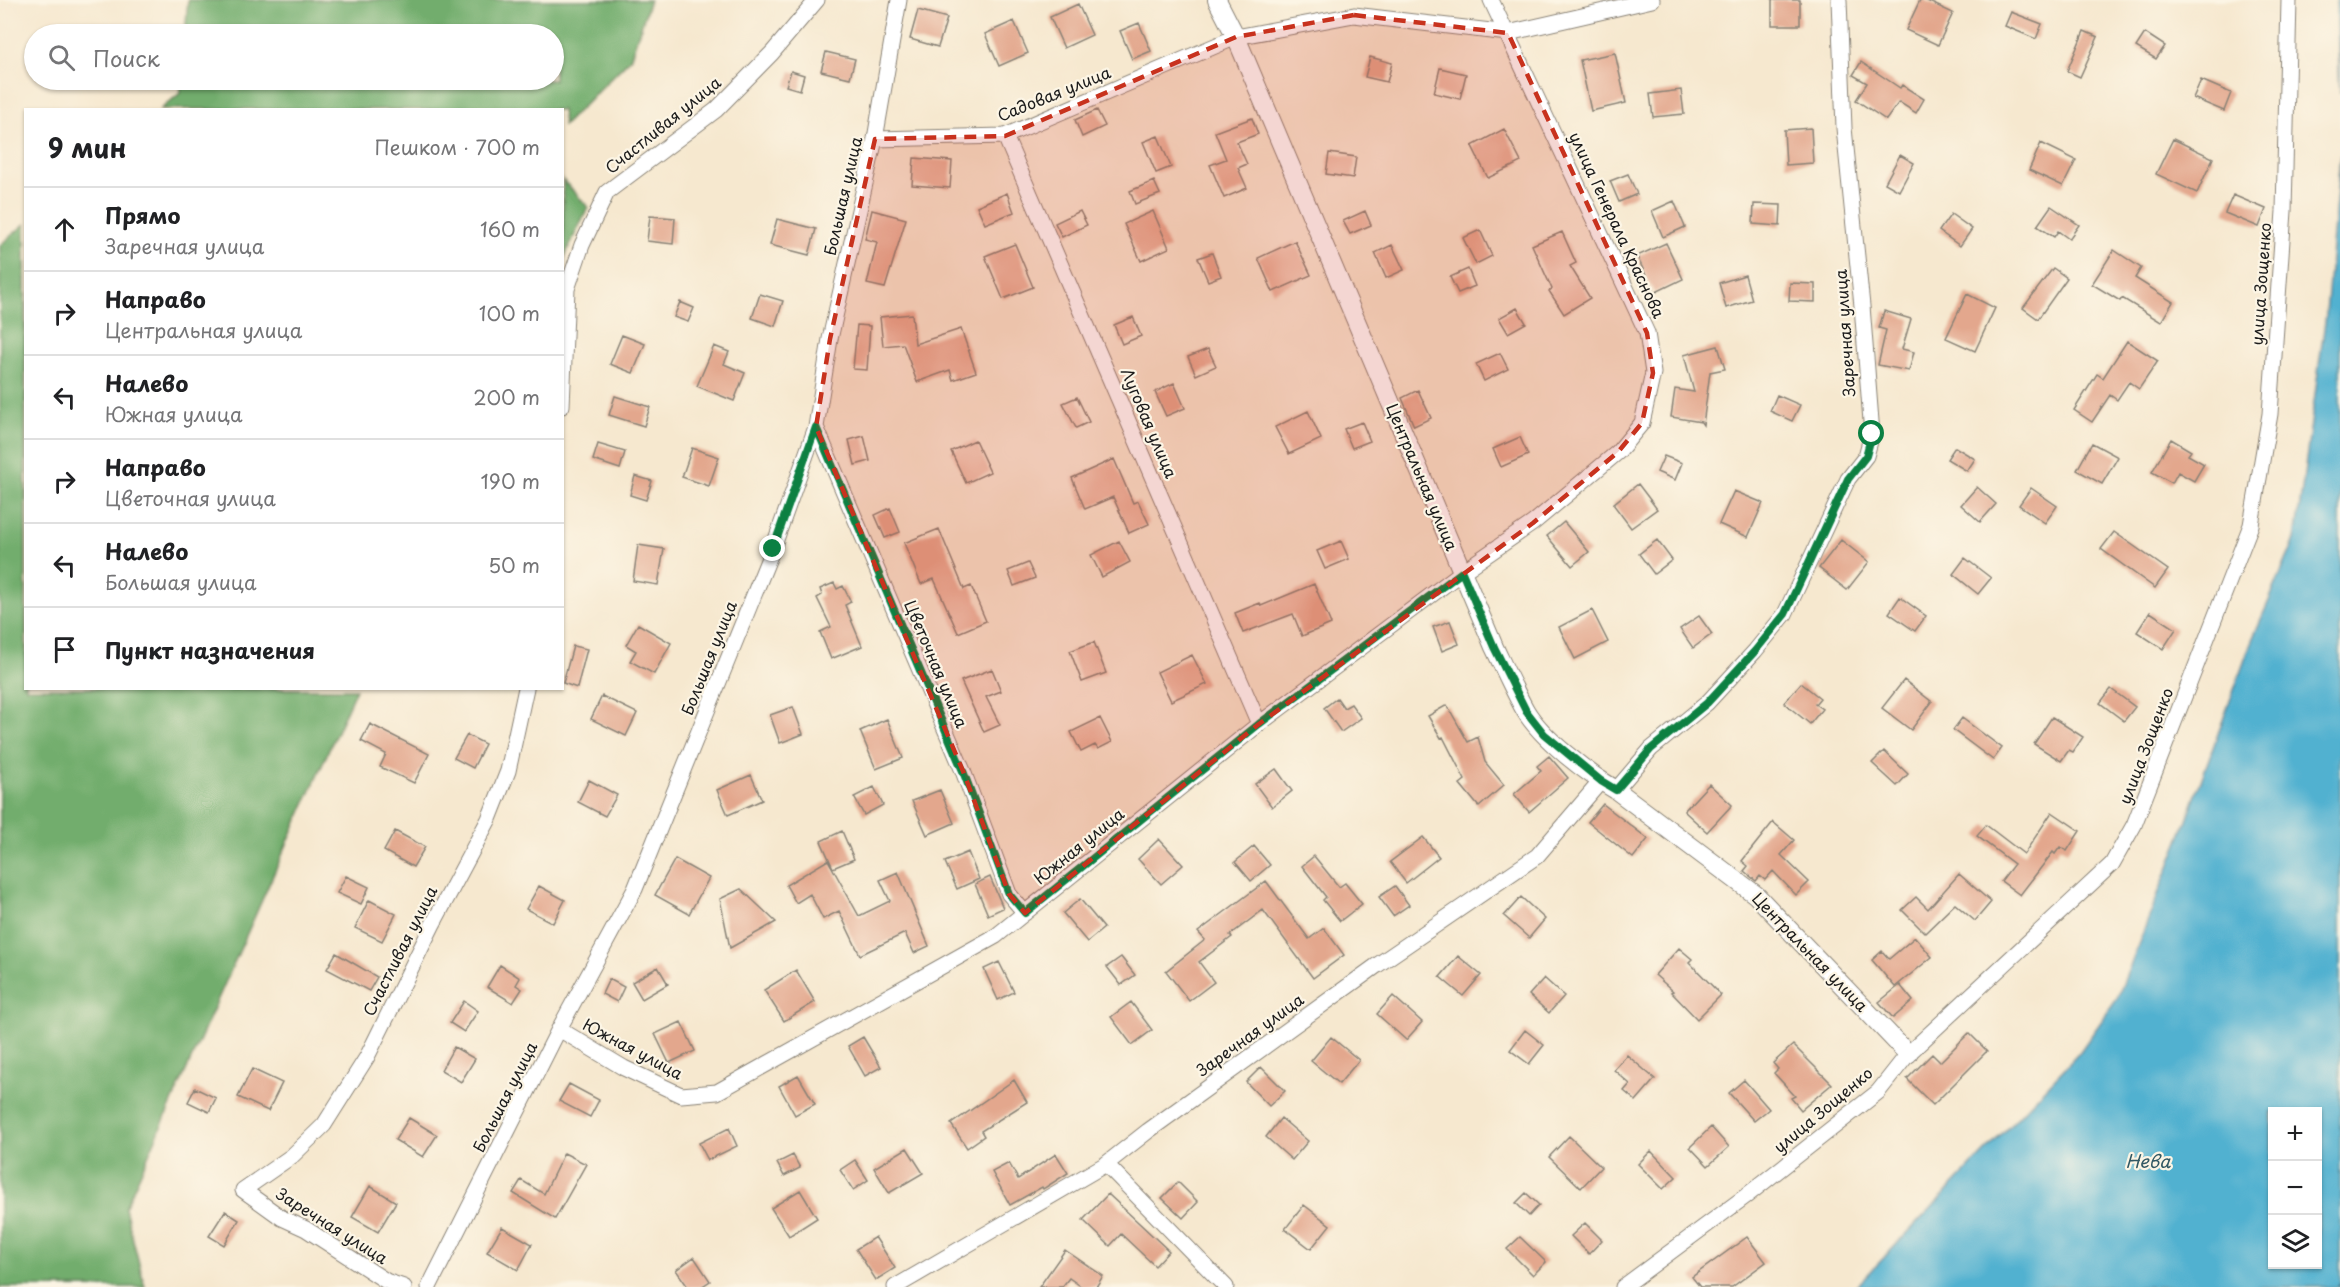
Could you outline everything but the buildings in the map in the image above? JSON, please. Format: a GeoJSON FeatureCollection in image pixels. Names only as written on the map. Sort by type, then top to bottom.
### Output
{"type":"FeatureCollection","features":[{"type":"Feature","properties":{"kind":"street","name":"Счастливая улица"},"geometry":{"type":"LineString","coordinates":[[564,359],[567,289],[582,245],[607,192],[716,110],[772,53],[817,0]]}},
{"type":"Feature","properties":{"kind":"street","name":"Большая улица"},"geometry":{"type":"LineString","coordinates":[[429,1287],[559,1029],[634,889],[773,549],[816,427],[830,339],[875,139],[899,0]]}},
{"type":"Feature","properties":{"kind":"street","name":"Центральная улица"},"geometry":{"type":"LineString","coordinates":[[1217,0],[1236,37],[1494,647],[1526,711],[1544,734],[1608,785],[1756,895],[1908,1054]]}},
{"type":"Feature","properties":{"kind":"street","name":"улица Генерала Краснова"},"geometry":{"type":"LineString","coordinates":[[1462,572],[1533,524],[1618,452],[1642,423],[1653,373],[1647,333],[1491,0]]}},
{"type":"Feature","properties":{"kind":"street","name":"Садовая улица"},"geometry":{"type":"LineString","coordinates":[[875,139],[1005,136],[1236,37],[1354,15],[1508,33],[1652,0]]}},
{"type":"Feature","properties":{"kind":"street","name":"Заречная улица"},"geometry":{"type":"LineString","coordinates":[[895,1287],[1106,1164],[1376,966],[1537,856],[1608,785],[1707,703],[1755,651],[1785,614],[1848,479],[1866,456],[1872,434],[1863,306],[1844,128],[1839,0]]}},
{"type":"Feature","properties":{"kind":"street","name":"улица Зощенко"},"geometry":{"type":"LineString","coordinates":[[1623,1287],[1746,1196],[1878,1092],[1908,1054],[2112,864],[2134,825],[2251,525],[2270,414],[2284,211],[2289,0]]}},
{"type":"Feature","properties":{"kind":"street","name":"Луговая улица"},"geometry":{"type":"LineString","coordinates":[[1005,136],[1259,724]]}},
{"type":"Feature","properties":{"kind":"street","name":"Цветочная улица"},"geometry":{"type":"LineString","coordinates":[[816,427],[963,771],[1009,894],[1025,913]]}},
{"type":"Feature","properties":{"kind":"street","name":"Южная улица"},"geometry":{"type":"LineString","coordinates":[[559,1029],[624,1068],[681,1095],[717,1092],[996,936],[1259,724],[1462,572]]}},
{"type":"Feature","properties":{"kind":"street","name":"Счастливая улица"},"geometry":{"type":"LineString","coordinates":[[243,1190],[292,1156],[324,1125],[367,1057],[433,924],[489,819],[508,771],[526,690]]}},
{"type":"Feature","properties":{"kind":"street"},"geometry":{"type":"LineString","coordinates":[[1106,1164],[1226,1287]]}},
{"type":"Feature","properties":{"kind":"street","name":"Заречная улица"},"geometry":{"type":"LineString","coordinates":[[243,1190],[282,1218],[306,1229],[386,1281],[404,1287]]}},
{"type":"Feature","properties":{"kind":"street"},"geometry":{"type":"LineString","coordinates":[[421,1287],[429,1287]]}},
{"type":"Feature","properties":{"kind":"highlighted area"},"geometry":{"type":"Polygon","coordinates":[[[1354,15],[1508,33],[1647,333],[1653,373],[1642,423],[1618,452],[1533,523],[1259,724],[1025,913],[1009,894],[963,771],[816,427],[830,339],[875,139],[1005,136],[1236,37],[1354,15]]]}},
{"type":"Feature","properties":{"kind":"green space"},"geometry":{"type":"Polygon","coordinates":[[[188,0],[650,0],[630,59],[564,125],[564,108],[162,108],[180,93],[180,90],[564,90],[564,24],[186,24],[188,0]]]}},
{"type":"Feature","properties":{"kind":"green space"},"geometry":{"type":"Polygon","coordinates":[[[564,181],[588,207],[564,258],[564,181]]]}},
{"type":"Feature","properties":{"kind":"green space"},"geometry":{"type":"Polygon","coordinates":[[[24,225],[24,690],[356,690],[125,1208],[145,1287],[0,1287],[0,245],[24,225]]]}},
{"type":"Feature","properties":{"kind":"water"},"geometry":{"type":"Polygon","coordinates":[[[2336,0],[2340,0],[2340,93],[2336,0]]]}},
{"type":"Feature","properties":{"kind":"water","name":"Нева"},"geometry":{"type":"Polygon","coordinates":[[[2340,156],[2340,1287],[1856,1287],[2079,1053],[2117,999],[2182,833],[2252,640],[2295,540],[2326,314],[2340,156]]]}},
{"type":"Feature","properties":{"kind":"ferry route"},"geometry":{"type":"LineString","coordinates":[[2337,1287],[2340,1284]]}},
{"type":"Feature","properties":{"kind":"route"},"geometry":{"type":"LineString","coordinates":[[773,549],[816,427],[963,771],[1009,894],[1025,913],[1259,724],[1462,572],[1494,647],[1526,711],[1544,734],[1601,781],[1616,790],[1651,749],[1707,703],[1755,651],[1785,614],[1848,479],[1866,456],[1872,434]]}}]}
